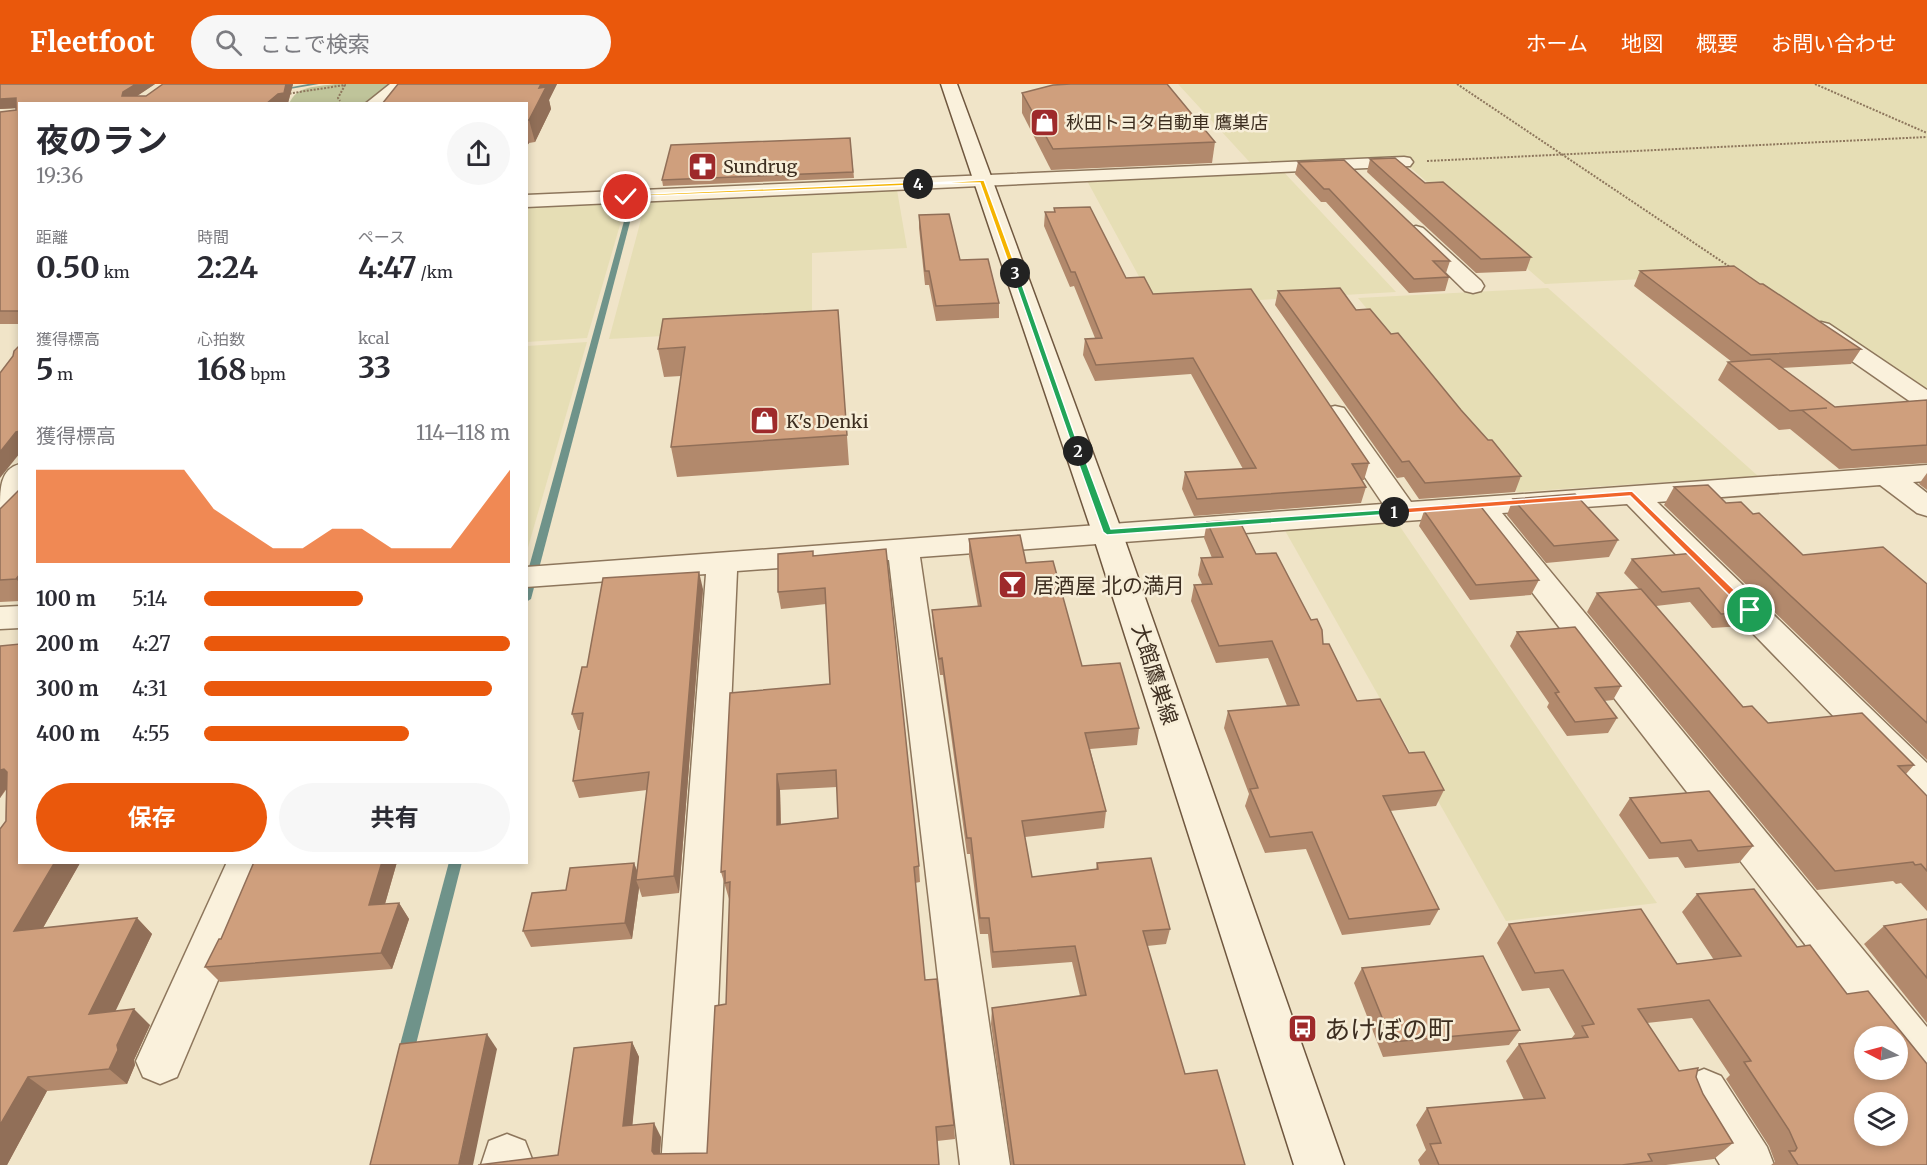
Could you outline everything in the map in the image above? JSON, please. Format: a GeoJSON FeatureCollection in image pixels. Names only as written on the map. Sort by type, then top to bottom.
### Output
{"type":"FeatureCollection","features":[{"type":"Feature","properties":{"kind":"street"},"geometry":{"type":"LineString","coordinates":[[376,102],[400,84]]}},
{"type":"Feature","properties":{"kind":"street","name":"大館鷹巣線"},"geometry":{"type":"LineString","coordinates":[[949,84],[1107,532],[1319,1165]]}},
{"type":"Feature","properties":{"kind":"street"},"geometry":{"type":"LineString","coordinates":[[528,201],[1404,162]]}},
{"type":"Feature","properties":{"kind":"street"},"geometry":{"type":"LineString","coordinates":[[1346,164],[1362,181]]}},
{"type":"Feature","properties":{"kind":"street"},"geometry":{"type":"LineString","coordinates":[[1405,221],[1473,286]]}},
{"type":"Feature","properties":{"kind":"street"},"geometry":{"type":"LineString","coordinates":[[1799,314],[1927,402]]}},
{"type":"Feature","properties":{"kind":"street"},"geometry":{"type":"LineString","coordinates":[[1321,393],[1402,511]]}},
{"type":"Feature","properties":{"kind":"street"},"geometry":{"type":"LineString","coordinates":[[536,576],[1632,493],[1927,473]]}},
{"type":"Feature","properties":{"kind":"street"},"geometry":{"type":"LineString","coordinates":[[0,499],[18,475]]}},
{"type":"Feature","properties":{"kind":"street"},"geometry":{"type":"LineString","coordinates":[[1886,476],[1927,507]]}},
{"type":"Feature","properties":{"kind":"street"},"geometry":{"type":"LineString","coordinates":[[1632,493],[1927,786]]}},
{"type":"Feature","properties":{"kind":"street"},"geometry":{"type":"LineString","coordinates":[[1480,506],[1927,1064]]}},
{"type":"Feature","properties":{"kind":"street"},"geometry":{"type":"LineString","coordinates":[[903,549],[985,1165]]}},
{"type":"Feature","properties":{"kind":"street"},"geometry":{"type":"LineString","coordinates":[[686,1165],[722,561]]}},
{"type":"Feature","properties":{"kind":"street"},"geometry":{"type":"LineString","coordinates":[[0,618],[18,617]]}},
{"type":"Feature","properties":{"kind":"street"},"geometry":{"type":"LineString","coordinates":[[160,1061],[247,864]]}},
{"type":"Feature","properties":{"kind":"street"},"geometry":{"type":"LineString","coordinates":[[1704,1093],[1749,1165]]}},
{"type":"Feature","properties":{"kind":"path"},"geometry":{"type":"LineString","coordinates":[[1457,84],[1740,274]]}},
{"type":"Feature","properties":{"kind":"path"},"geometry":{"type":"LineString","coordinates":[[1815,84],[1927,133]]}},
{"type":"Feature","properties":{"kind":"path"},"geometry":{"type":"LineString","coordinates":[[283,94],[345,85],[338,98],[340,101]]}},
{"type":"Feature","properties":{"kind":"path"},"geometry":{"type":"LineString","coordinates":[[1404,162],[1927,137]]}},
{"type":"Feature","properties":{"kind":"shaded area"},"geometry":{"type":"Polygon","coordinates":[[[1178,84],[1927,84],[1927,402],[1740,274],[1545,284],[1404,162],[1280,168],[1396,292],[1155,306],[1085,177],[1255,168],[1178,84]]]}},
{"type":"Feature","properties":{"kind":"shaded area"},"geometry":{"type":"Polygon","coordinates":[[[897,190],[907,248],[812,253],[812,328],[609,339],[646,201],[897,190]]]}},
{"type":"Feature","properties":{"kind":"shaded area"},"geometry":{"type":"Polygon","coordinates":[[[627,201],[587,338],[528,342],[528,206],[627,201]]]}},
{"type":"Feature","properties":{"kind":"shaded area"},"geometry":{"type":"Polygon","coordinates":[[[1548,288],[1758,476],[1517,492],[1358,298],[1548,288]]]}},
{"type":"Feature","properties":{"kind":"shaded area"},"geometry":{"type":"Polygon","coordinates":[[[587,342],[528,548],[528,346],[587,342]]]}},
{"type":"Feature","properties":{"kind":"shaded area"},"geometry":{"type":"Polygon","coordinates":[[[1390,512],[1657,903],[1506,921],[1279,520],[1390,512]]]}},
{"type":"Feature","properties":{"kind":"green space"},"geometry":{"type":"Polygon","coordinates":[[[335,84],[394,84],[367,102],[290,102],[297,93],[314,87],[335,84]]]}},
{"type":"Feature","properties":{"kind":"building"},"geometry":{"type":"Polygon","coordinates":[[[0,84],[136,84],[123,92],[122,96],[146,96],[163,84],[286,84],[284,93],[278,94],[268,102],[18,102],[18,311],[0,311],[0,112],[16,110],[16,98],[0,99],[0,84]]]}},
{"type":"Feature","properties":{"kind":"building"},"geometry":{"type":"Polygon","coordinates":[[[398,84],[541,84],[539,88],[546,87],[529,120],[528,102],[384,102],[398,84]]]}},
{"type":"Feature","properties":{"kind":"building"},"geometry":{"type":"Polygon","coordinates":[[[1167,84],[1215,142],[1053,149],[1022,93],[1053,85],[1167,84]]]}},
{"type":"Feature","properties":{"kind":"building"},"geometry":{"type":"Polygon","coordinates":[[[850,138],[853,172],[662,180],[671,145],[850,138]]]}},
{"type":"Feature","properties":{"kind":"building"},"geometry":{"type":"Polygon","coordinates":[[[1395,158],[1425,183],[1443,182],[1531,257],[1481,259],[1370,159],[1395,158]]]}},
{"type":"Feature","properties":{"kind":"building"},"geometry":{"type":"Polygon","coordinates":[[[1344,160],[1450,261],[1433,261],[1449,277],[1414,279],[1329,189],[1324,189],[1298,162],[1344,160]]]}},
{"type":"Feature","properties":{"kind":"building"},"geometry":{"type":"Polygon","coordinates":[[[1090,207],[1126,278],[1144,277],[1153,294],[1251,289],[1369,463],[1352,464],[1366,487],[1197,499],[1185,472],[1256,468],[1193,358],[1096,365],[1085,339],[1102,338],[1075,272],[1071,272],[1045,212],[1055,212],[1054,208],[1090,207]]]}},
{"type":"Feature","properties":{"kind":"building"},"geometry":{"type":"Polygon","coordinates":[[[949,214],[960,260],[988,259],[999,303],[936,306],[929,271],[925,271],[919,215],[949,214]]]}},
{"type":"Feature","properties":{"kind":"building"},"geometry":{"type":"Polygon","coordinates":[[[1734,266],[1861,349],[1751,355],[1640,271],[1734,266]]]}},
{"type":"Feature","properties":{"kind":"building"},"geometry":{"type":"Polygon","coordinates":[[[1340,288],[1356,310],[1370,309],[1391,334],[1398,333],[1461,410],[1488,440],[1492,440],[1521,476],[1425,483],[1409,461],[1402,462],[1278,291],[1340,288]]]}},
{"type":"Feature","properties":{"kind":"building","name":"K's Denki"},"geometry":{"type":"Polygon","coordinates":[[[838,310],[847,435],[671,447],[685,347],[658,349],[663,319],[838,310]]]}},
{"type":"Feature","properties":{"kind":"building"},"geometry":{"type":"Polygon","coordinates":[[[18,347],[18,432],[0,452],[0,373],[13,356],[18,347]]]}},
{"type":"Feature","properties":{"kind":"building"},"geometry":{"type":"Polygon","coordinates":[[[1770,359],[1835,407],[1927,400],[1927,445],[1852,450],[1802,410],[1790,411],[1728,362],[1770,359]]]}},
{"type":"Feature","properties":{"kind":"building"},"geometry":{"type":"Polygon","coordinates":[[[1708,485],[1726,503],[1741,502],[1753,514],[1759,513],[1803,555],[1883,547],[1927,584],[1927,723],[1674,487],[1708,485]]]}},
{"type":"Feature","properties":{"kind":"building"},"geometry":{"type":"Polygon","coordinates":[[[18,491],[18,576],[16,579],[0,580],[0,509],[18,491]]]}},
{"type":"Feature","properties":{"kind":"building"},"geometry":{"type":"Polygon","coordinates":[[[1575,494],[1618,540],[1554,546],[1513,499],[1575,494]]]}},
{"type":"Feature","properties":{"kind":"building"},"geometry":{"type":"Polygon","coordinates":[[[1478,503],[1539,580],[1476,585],[1424,511],[1442,510],[1439,506],[1478,503]]]}},
{"type":"Feature","properties":{"kind":"building"},"geometry":{"type":"Polygon","coordinates":[[[1239,520],[1256,554],[1276,553],[1311,620],[1317,619],[1322,630],[1323,644],[1329,644],[1357,701],[1380,699],[1409,753],[1424,752],[1444,790],[1383,796],[1439,909],[1349,919],[1312,832],[1270,837],[1250,789],[1258,788],[1228,711],[1299,705],[1272,641],[1219,646],[1194,585],[1212,584],[1201,558],[1223,557],[1207,522],[1239,520]]]}},
{"type":"Feature","properties":{"kind":"building"},"geometry":{"type":"Polygon","coordinates":[[[1020,535],[1026,563],[1053,561],[1082,666],[1120,663],[1139,728],[1085,733],[1106,811],[1022,821],[1032,877],[1098,869],[1097,863],[1151,858],[1170,929],[1143,931],[1185,1074],[1217,1070],[1245,1165],[1014,1165],[992,1008],[1086,995],[1075,946],[993,952],[989,918],[980,918],[971,838],[967,838],[942,658],[939,659],[932,610],[981,606],[969,539],[1020,535]]]}},
{"type":"Feature","properties":{"kind":"building"},"geometry":{"type":"Polygon","coordinates":[[[886,549],[919,866],[914,867],[925,980],[937,979],[954,1125],[936,1127],[939,1165],[478,1165],[558,1155],[574,1048],[632,1042],[623,1126],[654,1123],[652,1151],[654,1154],[707,1153],[715,1006],[726,1004],[730,882],[725,883],[725,871],[721,872],[730,693],[830,684],[825,588],[778,592],[778,554],[813,551],[813,556],[886,549]],[[836,770],[777,774],[777,825],[838,818],[836,770]]]}},
{"type":"Feature","properties":{"kind":"building"},"geometry":{"type":"Polygon","coordinates":[[[1694,553],[1752,612],[1721,614],[1699,588],[1662,592],[1632,559],[1694,553]]]}},
{"type":"Feature","properties":{"kind":"building"},"geometry":{"type":"Polygon","coordinates":[[[699,572],[674,876],[636,880],[649,772],[573,781],[583,713],[572,714],[582,667],[587,667],[603,578],[699,572]]]}},
{"type":"Feature","properties":{"kind":"building"},"geometry":{"type":"Polygon","coordinates":[[[1641,589],[1743,707],[1752,706],[1768,723],[1862,713],[1914,765],[1898,766],[1927,796],[1927,871],[1921,864],[1915,865],[1913,862],[1835,871],[1597,593],[1641,589]]]}},
{"type":"Feature","properties":{"kind":"building"},"geometry":{"type":"Polygon","coordinates":[[[1575,627],[1621,686],[1595,688],[1617,718],[1575,722],[1555,693],[1559,692],[1517,632],[1575,627]]]}},
{"type":"Feature","properties":{"kind":"building"},"geometry":{"type":"Polygon","coordinates":[[[18,644],[18,864],[54,864],[14,931],[137,918],[89,1014],[134,1009],[117,1045],[118,1050],[109,1069],[28,1077],[0,1125],[0,829],[6,821],[7,772],[4,769],[0,770],[0,646],[18,644]]]}},
{"type":"Feature","properties":{"kind":"building"},"geometry":{"type":"Polygon","coordinates":[[[1709,791],[1753,846],[1698,851],[1691,840],[1661,843],[1630,798],[1709,791]]]}},
{"type":"Feature","properties":{"kind":"building"},"geometry":{"type":"Polygon","coordinates":[[[634,863],[625,923],[523,931],[532,893],[566,890],[570,868],[634,863]]]}},
{"type":"Feature","properties":{"kind":"building"},"geometry":{"type":"Polygon","coordinates":[[[253,864],[381,864],[369,905],[399,903],[381,953],[205,967],[221,939],[253,864]]]}},
{"type":"Feature","properties":{"kind":"building"},"geometry":{"type":"Polygon","coordinates":[[[1754,889],[1797,947],[1810,945],[1847,994],[1868,991],[1896,1026],[1854,1026],[1854,1080],[1908,1080],[1908,1040],[1927,1064],[1927,1165],[1798,1165],[1789,1151],[1795,1151],[1797,1148],[1789,1130],[1744,1062],[1751,1061],[1709,1000],[1638,1009],[1679,1071],[1698,1068],[1696,1077],[1703,1094],[1733,1143],[1648,1154],[1652,1161],[1622,1165],[1439,1165],[1430,1144],[1441,1143],[1427,1108],[1545,1098],[1519,1044],[1588,1037],[1582,1026],[1594,1024],[1563,970],[1535,973],[1509,924],[1641,909],[1677,964],[1741,956],[1697,894],[1754,889]]]}},
{"type":"Feature","properties":{"kind":"building"},"geometry":{"type":"Polygon","coordinates":[[[1927,919],[1927,978],[1884,926],[1927,919]]]}},
{"type":"Feature","properties":{"kind":"building"},"geometry":{"type":"Polygon","coordinates":[[[1483,956],[1520,1030],[1392,1042],[1362,968],[1483,956]]]}},
{"type":"Feature","properties":{"kind":"building"},"geometry":{"type":"Polygon","coordinates":[[[487,1034],[459,1164],[464,1164],[370,1165],[400,1044],[487,1034]]]}},
{"type":"Feature","properties":{"kind":"waterway"},"geometry":{"type":"LineString","coordinates":[[278,90],[317,84]]}},
{"type":"Feature","properties":{"kind":"waterway"},"geometry":{"type":"LineString","coordinates":[[528,592],[632,203]]}},
{"type":"Feature","properties":{"kind":"waterway"},"geometry":{"type":"LineString","coordinates":[[405,1056],[455,864]]}},
{"type":"Feature","properties":{"kind":"place","name":"秋田トヨタ自動車 鷹巣店"},"geometry":{"type":"Point","coordinates":[1045,122]}},
{"type":"Feature","properties":{"kind":"place","name":"Sundrug"},"geometry":{"type":"Point","coordinates":[702,166]}},
{"type":"Feature","properties":{"kind":"place","name":"K's Denki"},"geometry":{"type":"Point","coordinates":[765,421]}},
{"type":"Feature","properties":{"kind":"place","name":"居酒屋 北の満月"},"geometry":{"type":"Point","coordinates":[1012,585]}},
{"type":"Feature","properties":{"kind":"place","name":"あけぼの町"},"geometry":{"type":"Point","coordinates":[1303,1029]}},
{"type":"Feature","properties":{"kind":"route"},"geometry":{"type":"LineString","coordinates":[[626,197],[982,181],[1107,532],[1632,493],[1750,610]]}}]}
